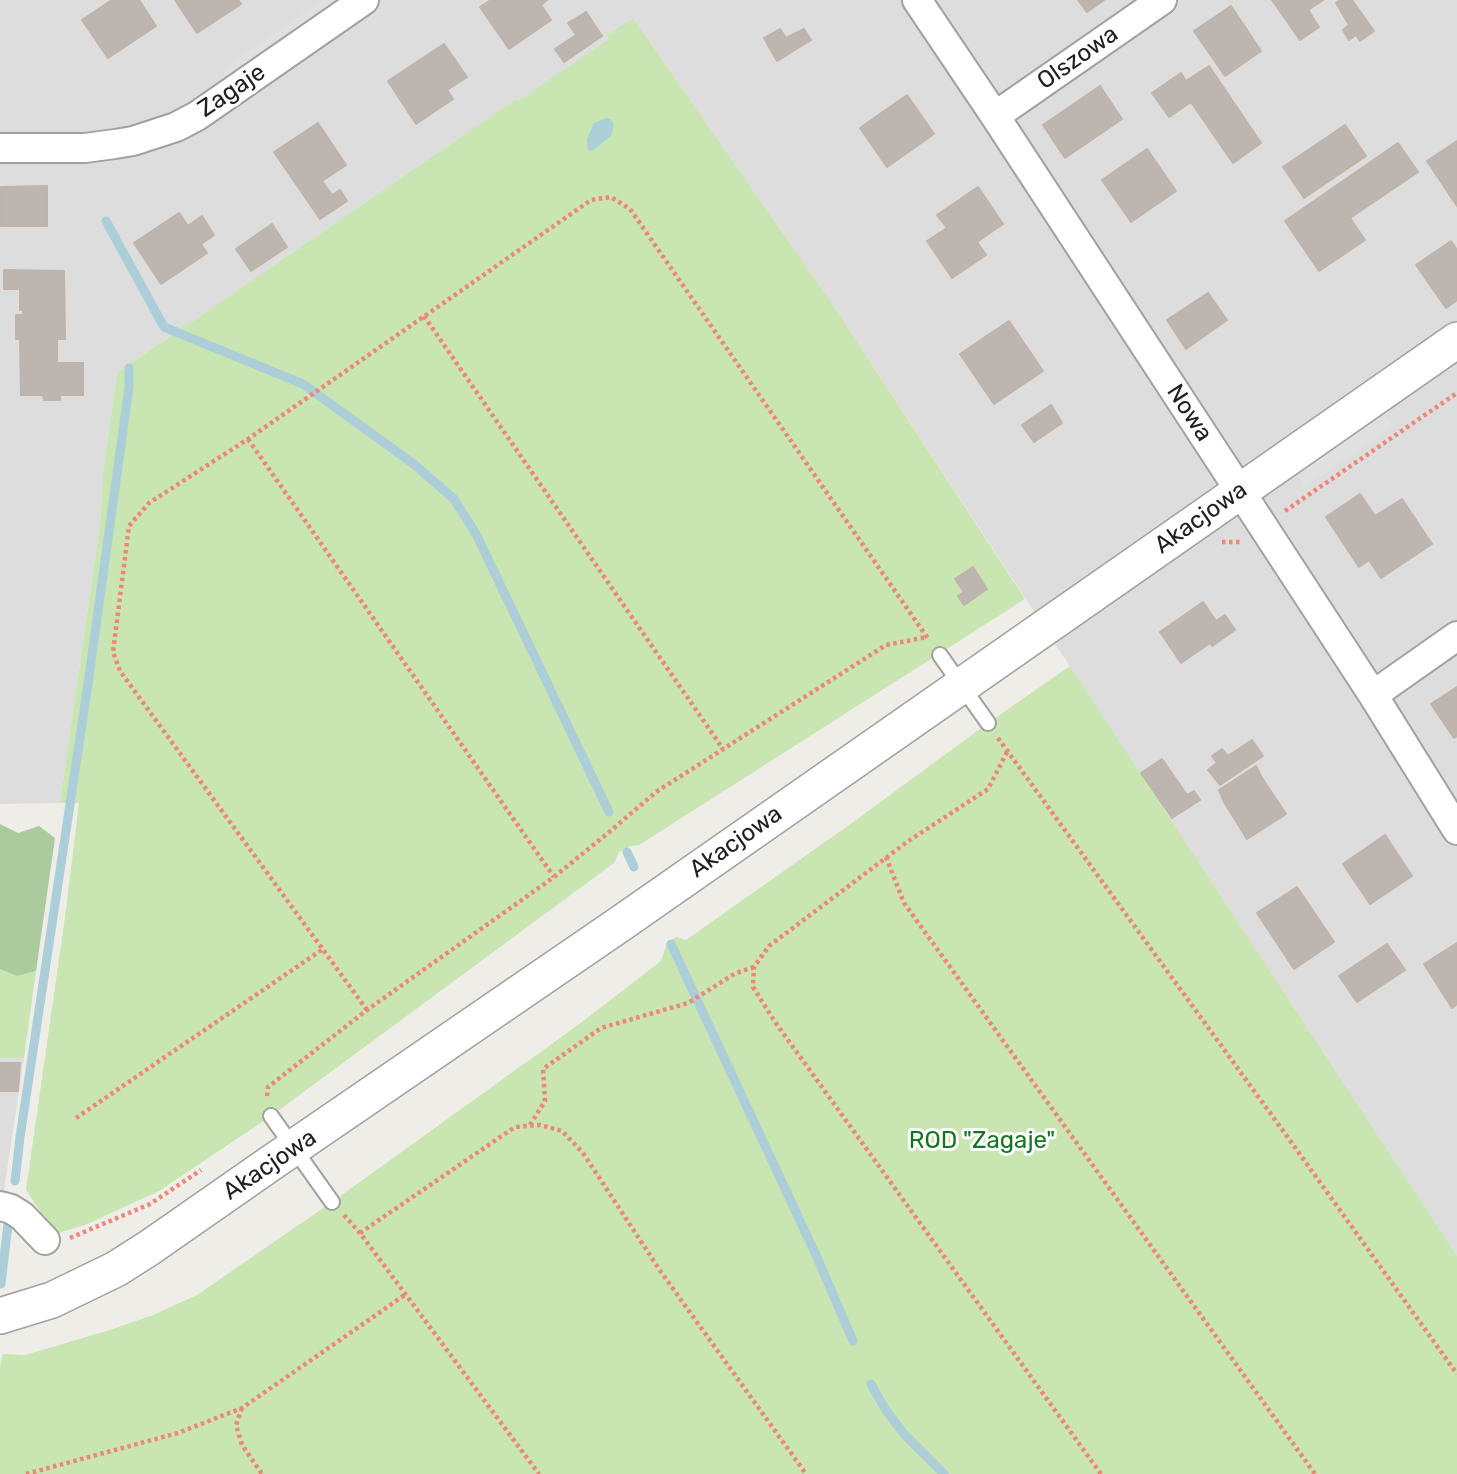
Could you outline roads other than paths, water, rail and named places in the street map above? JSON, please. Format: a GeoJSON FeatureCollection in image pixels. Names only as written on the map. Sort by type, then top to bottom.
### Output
{"type":"FeatureCollection","features":[{"type":"Feature","properties":{"kind":"street","name":"Zagaje"},"geometry":{"type":"LineString","coordinates":[[0,148],[85,148],[134,141],[176,127],[197,116],[364,0]]}},
{"type":"Feature","properties":{"kind":"street","name":"Nowa"},"geometry":{"type":"LineString","coordinates":[[917,0],[1373,695],[1457,830]]}},
{"type":"Feature","properties":{"kind":"street","name":"Olszowa"},"geometry":{"type":"LineString","coordinates":[[995,116],[1162,0]]}},
{"type":"Feature","properties":{"kind":"street","name":"Akacjowa"},"geometry":{"type":"LineString","coordinates":[[0,1316],[52,1300],[116,1269],[149,1248],[620,924],[1457,340]]}},
{"type":"Feature","properties":{"kind":"street"},"geometry":{"type":"LineString","coordinates":[[1373,695],[1457,636]]}},
{"type":"Feature","properties":{"kind":"street"},"geometry":{"type":"LineString","coordinates":[[0,1206],[22,1216],[45,1240]]}},
{"type":"Feature","properties":{"kind":"lane"},"geometry":{"type":"LineString","coordinates":[[940,654],[988,723]]}},
{"type":"Feature","properties":{"kind":"lane"},"geometry":{"type":"LineString","coordinates":[[271,1116],[332,1202]]}},
{"type":"Feature","properties":{"kind":"water"},"geometry":{"type":"Polygon","coordinates":[[[611,119],[614,125],[611,136],[592,151],[588,150],[587,139],[594,123],[611,119]]]}},
{"type":"Feature","properties":{"kind":"waterway"},"geometry":{"type":"LineString","coordinates":[[106,221],[164,327],[303,384],[415,465],[454,499],[476,534],[609,812]]}},
{"type":"Feature","properties":{"kind":"waterway"},"geometry":{"type":"LineString","coordinates":[[15,1181],[87,691],[129,387],[129,368]]}},
{"type":"Feature","properties":{"kind":"waterway"},"geometry":{"type":"LineString","coordinates":[[627,852],[634,867]]}},
{"type":"Feature","properties":{"kind":"waterway"},"geometry":{"type":"LineString","coordinates":[[671,944],[816,1255],[853,1341]]}},
{"type":"Feature","properties":{"kind":"waterway"},"geometry":{"type":"LineString","coordinates":[[1,1284],[8,1224]]}},
{"type":"Feature","properties":{"kind":"waterway"},"geometry":{"type":"LineString","coordinates":[[871,1384],[904,1434],[944,1474]]}},
{"type":"Feature","properties":{"kind":"park label","name":"ROD \"Zagaje\""},"geometry":{"type":"Point","coordinates":[982,1141]}}]}
